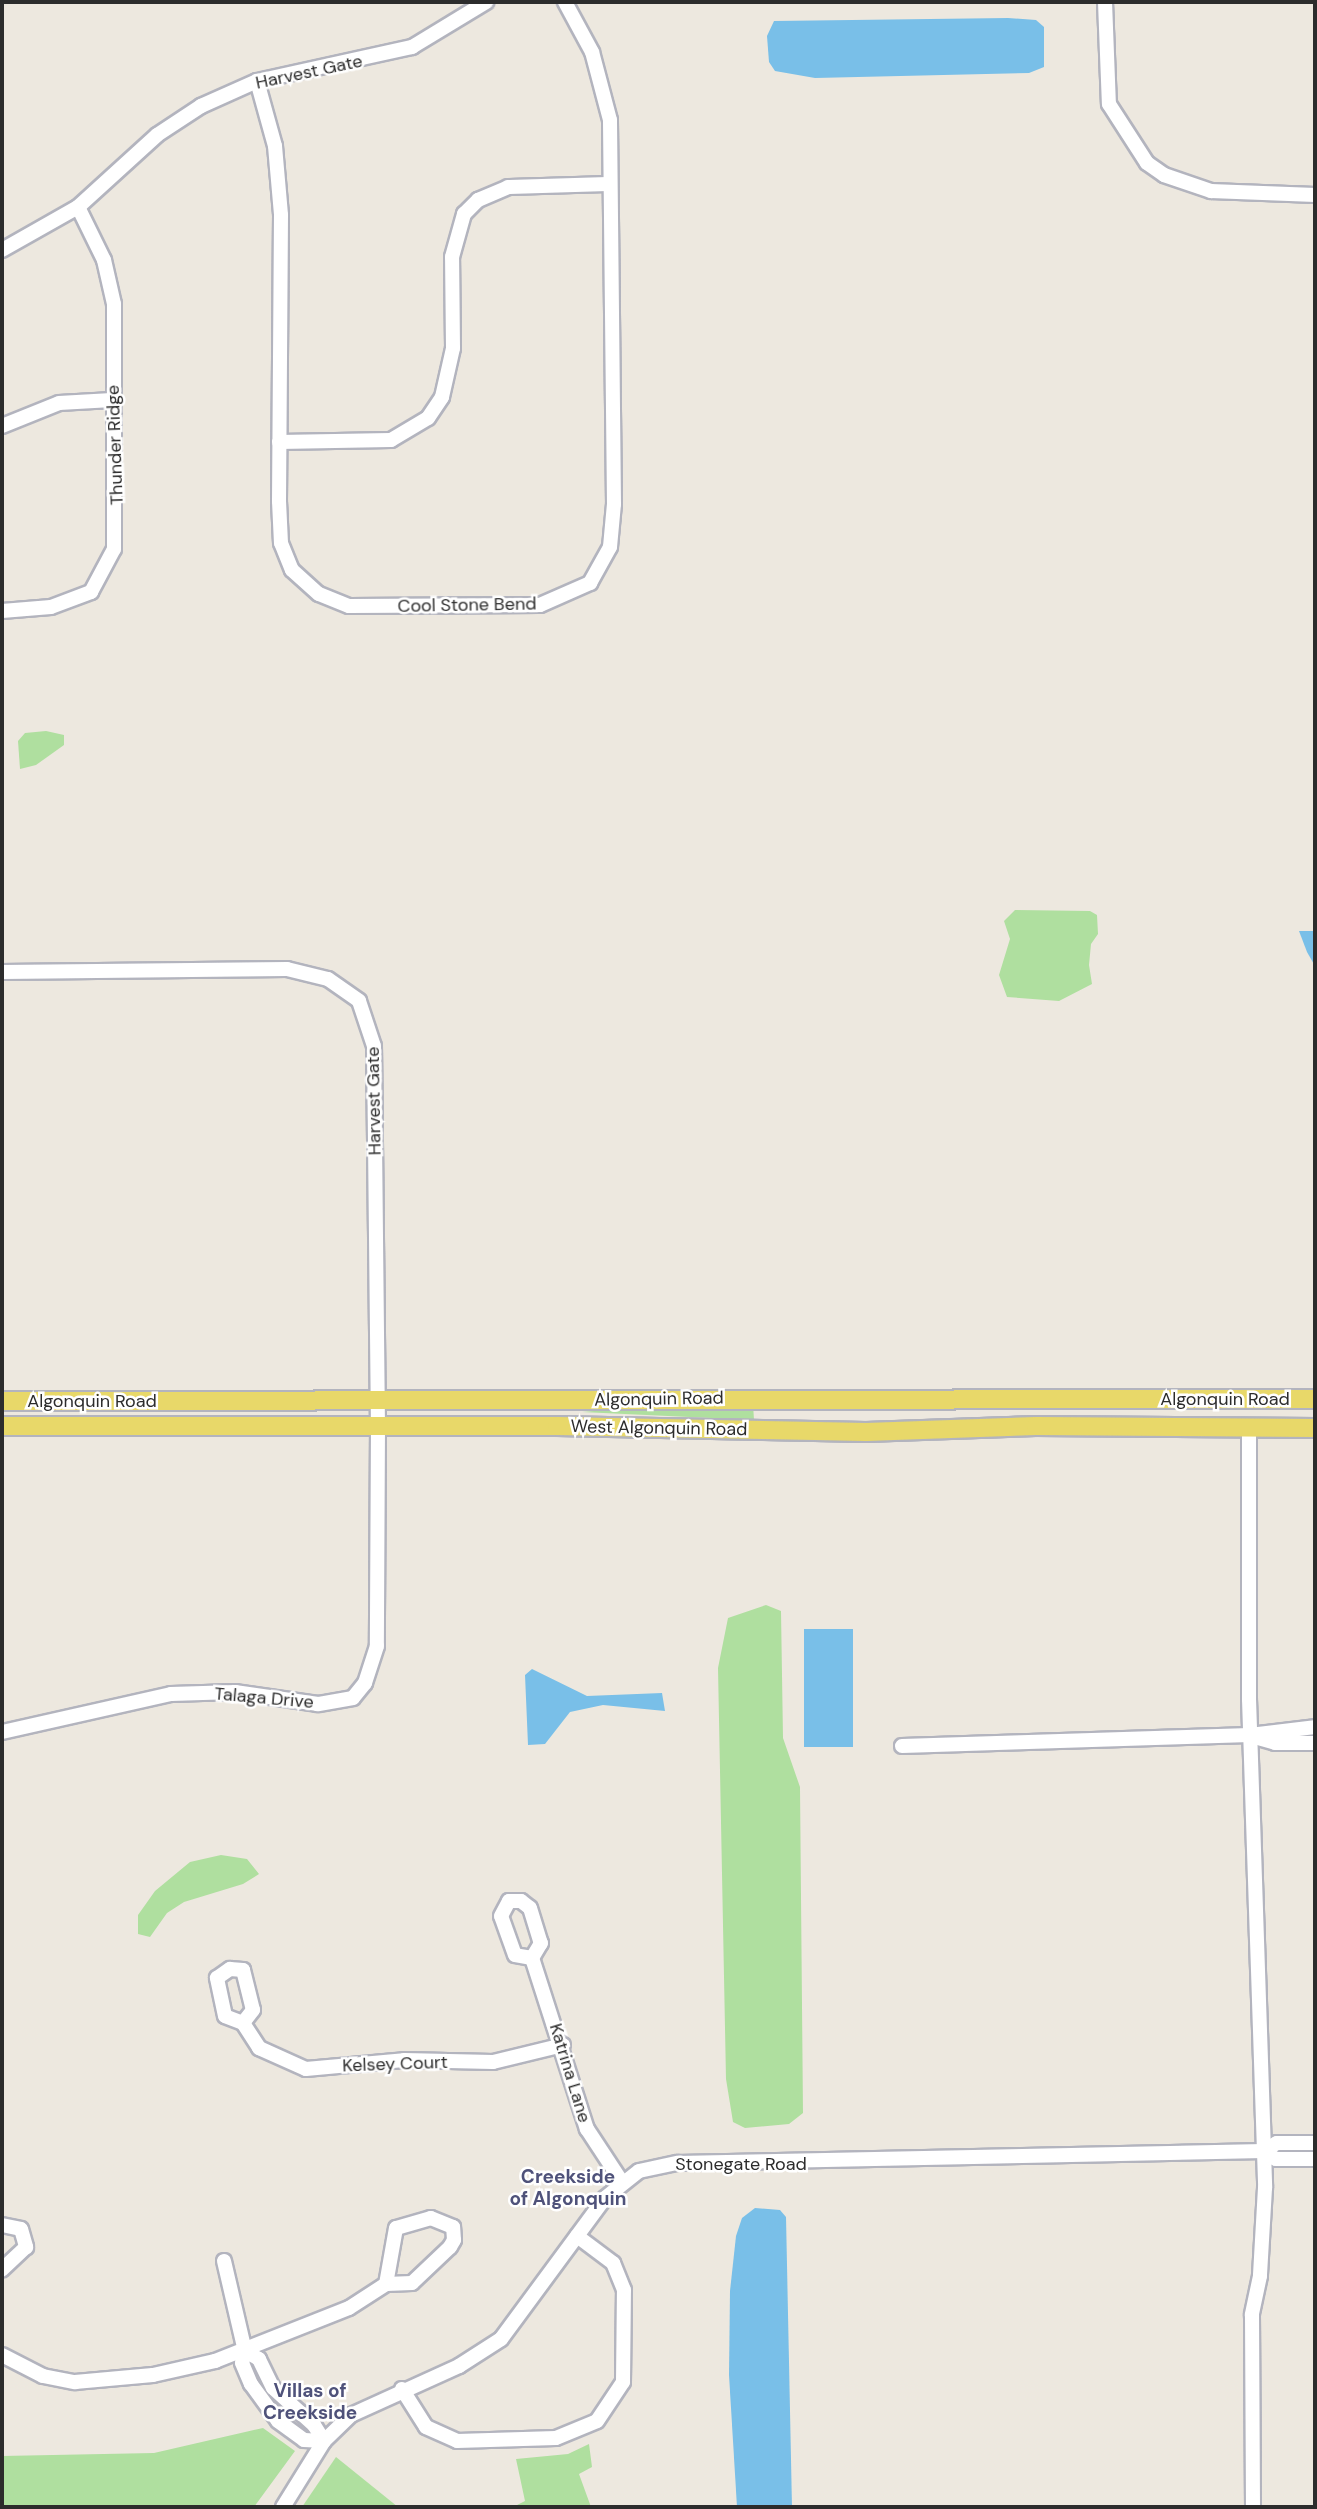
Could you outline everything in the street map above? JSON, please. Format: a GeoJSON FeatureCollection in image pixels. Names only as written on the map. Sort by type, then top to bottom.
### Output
{"type":"FeatureCollection","features":[{"type":"Feature","properties":{"kind":"main road","name":"Algonquin Road"},"geometry":{"type":"LineString","coordinates":[[2,1401],[1315,1399]]}},
{"type":"Feature","properties":{"kind":"main road","name":"West Algonquin Road"},"geometry":{"type":"LineString","coordinates":[[2,1426],[866,1432],[1249,1426],[1315,1428]]}},
{"type":"Feature","properties":{"kind":"street","name":"Harvest Gate"},"geometry":{"type":"LineString","coordinates":[[2,250],[78,207],[157,135],[201,106],[257,80],[412,47],[486,2]]}},
{"type":"Feature","properties":{"kind":"street","name":"Cool Stone Bend"},"geometry":{"type":"LineString","coordinates":[[257,80],[275,146],[281,215],[281,543],[298,579],[319,594],[348,606],[540,605],[590,583],[610,547],[614,504],[610,120],[592,52],[565,2]]}},
{"type":"Feature","properties":{"kind":"street"},"geometry":{"type":"LineString","coordinates":[[1105,2],[1110,104],[1147,163],[1164,175],[1211,191],[1315,195]]}},
{"type":"Feature","properties":{"kind":"street"},"geometry":{"type":"LineString","coordinates":[[279,442],[391,440],[428,418],[442,397],[453,348],[452,257],[464,215],[478,200],[508,187],[609,184]]}},
{"type":"Feature","properties":{"kind":"street","name":"Thunder Ridge"},"geometry":{"type":"LineString","coordinates":[[2,611],[51,607],[91,592],[101,578],[114,549],[117,517],[112,400],[114,304],[104,260],[78,207]]}},
{"type":"Feature","properties":{"kind":"street"},"geometry":{"type":"LineString","coordinates":[[2,426],[59,403],[112,400]]}},
{"type":"Feature","properties":{"kind":"street","name":"Harvest Gate"},"geometry":{"type":"LineString","coordinates":[[2,972],[287,969],[328,979],[359,1001],[374,1046],[378,1401]]}},
{"type":"Feature","properties":{"kind":"street","name":"Talaga Drive"},"geometry":{"type":"LineString","coordinates":[[2,1732],[171,1695],[235,1692],[318,1704],[353,1698],[365,1683],[377,1646],[378,1401]]}},
{"type":"Feature","properties":{"kind":"street"},"geometry":{"type":"LineString","coordinates":[[1249,1426],[1250,1735],[1264,2151],[1260,2276],[1252,2315],[1253,2507]]}},
{"type":"Feature","properties":{"kind":"street"},"geometry":{"type":"LineString","coordinates":[[902,1746],[1250,1735],[1315,1727]]}},
{"type":"Feature","properties":{"kind":"street"},"geometry":{"type":"LineString","coordinates":[[1250,1735],[1275,1743],[1315,1743]]}},
{"type":"Feature","properties":{"kind":"street","name":"Katrina Lane"},"geometry":{"type":"LineString","coordinates":[[532,1958],[563,2045],[587,2129],[622,2182]]}},
{"type":"Feature","properties":{"kind":"street","name":"Kelsey Court"},"geometry":{"type":"LineString","coordinates":[[243,2023],[259,2048],[306,2069],[404,2060],[493,2062],[563,2045]]}},
{"type":"Feature","properties":{"kind":"street","name":"Stonegate Road"},"geometry":{"type":"LineString","coordinates":[[283,2507],[324,2441],[366,2405],[459,2367],[501,2339],[577,2236],[622,2182],[661,2164],[1264,2151],[1277,2143],[1315,2143]]}},
{"type":"Feature","properties":{"kind":"street","name":"Stonegate Road"},"geometry":{"type":"LineString","coordinates":[[1264,2151],[1276,2159],[1315,2159]]}},
{"type":"Feature","properties":{"kind":"street"},"geometry":{"type":"LineString","coordinates":[[4,2360],[43,2376],[102,2381],[180,2370],[244,2350],[349,2308],[386,2284],[404,2287],[423,2274],[454,2239],[453,2227],[431,2218],[396,2228],[390,2239],[386,2284]]}},
{"type":"Feature","properties":{"kind":"street"},"geometry":{"type":"LineString","coordinates":[[2,2225],[21,2229],[26,2247],[2,2269]]}},
{"type":"Feature","properties":{"kind":"street"},"geometry":{"type":"LineString","coordinates":[[402,2389],[426,2427],[457,2441],[556,2438],[597,2420],[622,2382],[624,2290],[613,2263],[577,2236]]}},
{"type":"Feature","properties":{"kind":"street"},"geometry":{"type":"LineString","coordinates":[[224,2261],[244,2350],[242,2363],[251,2384],[271,2412],[303,2440],[324,2441]]}},
{"type":"Feature","properties":{"kind":"green space"},"geometry":{"type":"Polygon","coordinates":[[[46,731],[64,735],[64,745],[36,765],[20,769],[18,741],[25,733],[46,731]]]}},
{"type":"Feature","properties":{"kind":"green space"},"geometry":{"type":"Polygon","coordinates":[[[1015,910],[1090,911],[1097,915],[1098,934],[1091,944],[1089,965],[1092,984],[1059,1001],[1007,997],[999,975],[1010,939],[1004,921],[1015,910]]]}},
{"type":"Feature","properties":{"kind":"green space"},"geometry":{"type":"Polygon","coordinates":[[[753,1404],[754,1420],[582,1412],[630,1408],[753,1404]]]}},
{"type":"Feature","properties":{"kind":"green space"},"geometry":{"type":"Polygon","coordinates":[[[766,1605],[781,1611],[783,1738],[800,1787],[803,2113],[789,2124],[745,2128],[733,2122],[726,2079],[718,1668],[728,1618],[766,1605]]]}},
{"type":"Feature","properties":{"kind":"green space"},"geometry":{"type":"Polygon","coordinates":[[[221,1855],[247,1859],[259,1874],[243,1884],[184,1902],[167,1913],[150,1937],[138,1934],[138,1915],[155,1891],[190,1862],[221,1855]]]}},
{"type":"Feature","properties":{"kind":"green space"},"geometry":{"type":"Polygon","coordinates":[[[263,2428],[295,2451],[254,2507],[2,2507],[2,2456],[154,2453],[263,2428]]]}},
{"type":"Feature","properties":{"kind":"green space"},"geometry":{"type":"Polygon","coordinates":[[[589,2444],[592,2467],[579,2474],[591,2507],[513,2507],[525,2501],[516,2459],[568,2454],[589,2444]]]}},
{"type":"Feature","properties":{"kind":"green space"},"geometry":{"type":"Polygon","coordinates":[[[336,2457],[398,2507],[302,2507],[336,2457]]]}},
{"type":"Feature","properties":{"kind":"water"},"geometry":{"type":"Polygon","coordinates":[[[1008,18],[1036,20],[1044,27],[1044,67],[1029,73],[815,78],[775,71],[769,62],[767,36],[774,21],[1008,18]]]}},
{"type":"Feature","properties":{"kind":"water"},"geometry":{"type":"Polygon","coordinates":[[[1299,931],[1315,931],[1315,966],[1307,952],[1299,931]]]}},
{"type":"Feature","properties":{"kind":"water"},"geometry":{"type":"Polygon","coordinates":[[[804,1629],[853,1629],[853,1747],[804,1747],[804,1629]]]}},
{"type":"Feature","properties":{"kind":"water"},"geometry":{"type":"Polygon","coordinates":[[[532,1669],[587,1696],[662,1693],[665,1711],[603,1705],[570,1712],[545,1744],[528,1745],[525,1675],[532,1669]]]}},
{"type":"Feature","properties":{"kind":"water"},"geometry":{"type":"Polygon","coordinates":[[[755,2208],[780,2210],[786,2217],[792,2507],[737,2507],[729,2375],[730,2291],[736,2236],[742,2218],[755,2208]]]}},
{"type":"Feature","properties":{"kind":"district","name":"Creekside of Algonquin"},"geometry":{"type":"Point","coordinates":[568,2188]}},
{"type":"Feature","properties":{"kind":"district","name":"Villas of Creekside"},"geometry":{"type":"Point","coordinates":[310,2402]}}]}
